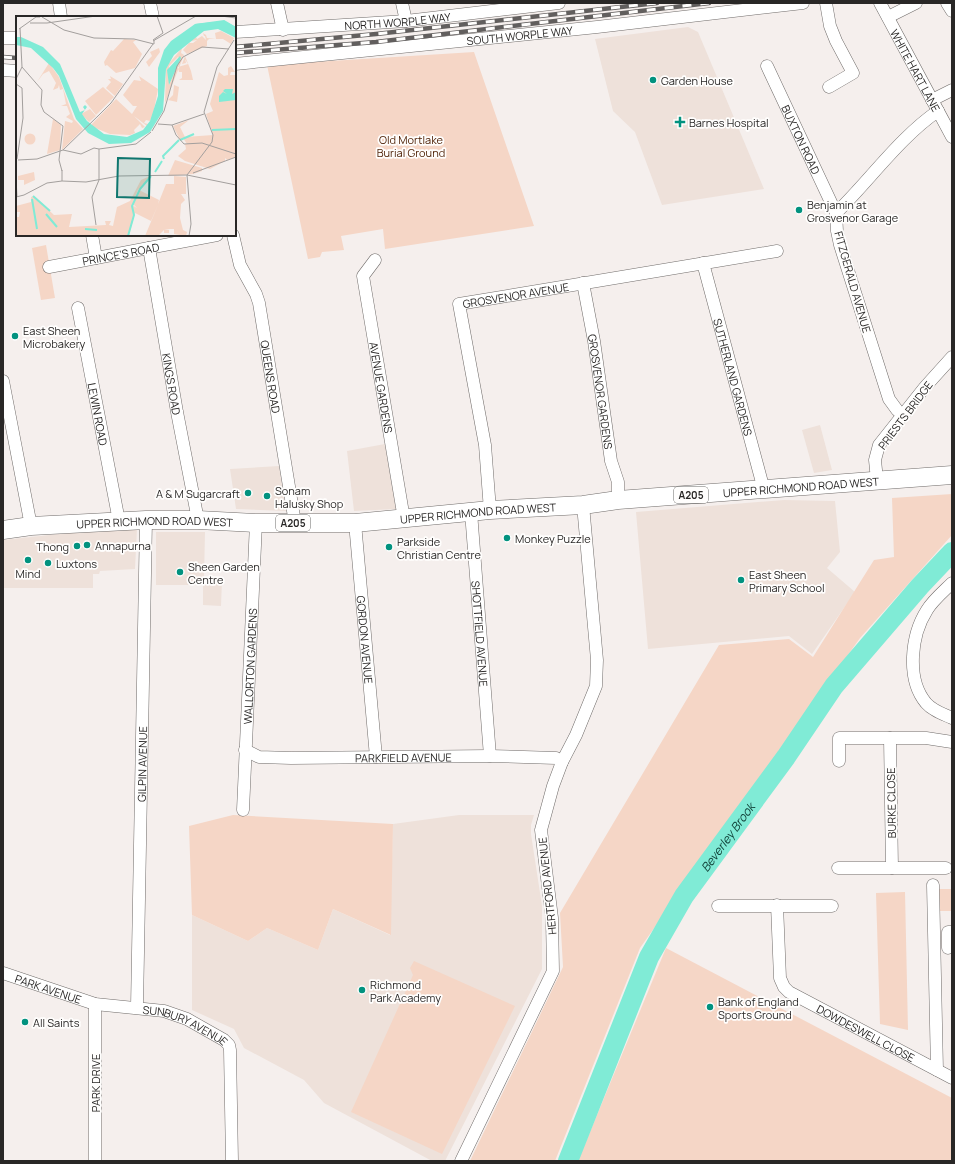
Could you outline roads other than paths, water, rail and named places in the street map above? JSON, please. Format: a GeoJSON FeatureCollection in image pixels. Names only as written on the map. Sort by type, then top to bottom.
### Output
{"type":"FeatureCollection","features":[{"type":"Feature","properties":{"kind":"highway","name":"UPPER RICHMOND ROAD WEST"},"geometry":{"type":"LineString","coordinates":[[3,530],[30,526],[146,520],[198,520],[256,523],[355,523],[490,510],[583,505],[618,500],[952,475]]}},
{"type":"Feature","properties":{"kind":"street"},"geometry":{"type":"LineString","coordinates":[[59,3],[62,16]]}},
{"type":"Feature","properties":{"kind":"street"},"geometry":{"type":"LineString","coordinates":[[150,3],[153,16]]}},
{"type":"Feature","properties":{"kind":"street"},"geometry":{"type":"LineString","coordinates":[[277,3],[283,30]]}},
{"type":"Feature","properties":{"kind":"street"},"geometry":{"type":"LineString","coordinates":[[402,3],[406,21]]}},
{"type":"Feature","properties":{"kind":"street","name":"NORTH WORPLE WAY"},"geometry":{"type":"LineString","coordinates":[[236,32],[406,21],[559,3]]}},
{"type":"Feature","properties":{"kind":"street","name":"SOUTH WORPLE WAY"},"geometry":{"type":"LineString","coordinates":[[236,64],[694,17],[803,3]]}},
{"type":"Feature","properties":{"kind":"street"},"geometry":{"type":"LineString","coordinates":[[826,3],[830,26],[836,41],[853,73],[829,87]]}},
{"type":"Feature","properties":{"kind":"street","name":"WHITE HART LANE"},"geometry":{"type":"LineString","coordinates":[[880,3],[952,137]]}},
{"type":"Feature","properties":{"kind":"street"},"geometry":{"type":"LineString","coordinates":[[888,17],[916,3]]}},
{"type":"Feature","properties":{"kind":"street"},"geometry":{"type":"LineString","coordinates":[[947,3],[952,11]]}},
{"type":"Feature","properties":{"kind":"street"},"geometry":{"type":"LineString","coordinates":[[3,38],[16,38]]}},
{"type":"Feature","properties":{"kind":"street","name":"BUXTON ROAD"},"geometry":{"type":"LineString","coordinates":[[767,66],[836,213]]}},
{"type":"Feature","properties":{"kind":"street"},"geometry":{"type":"LineString","coordinates":[[3,70],[16,70]]}},
{"type":"Feature","properties":{"kind":"street"},"geometry":{"type":"LineString","coordinates":[[932,100],[952,90]]}},
{"type":"Feature","properties":{"kind":"street"},"geometry":{"type":"LineString","coordinates":[[836,213],[917,126],[938,111]]}},
{"type":"Feature","properties":{"kind":"street","name":"FITZGERALD AVENUE"},"geometry":{"type":"LineString","coordinates":[[836,213],[837,231],[840,245],[889,399],[897,410],[903,415]]}},
{"type":"Feature","properties":{"kind":"street"},"geometry":{"type":"LineString","coordinates":[[92,236],[96,258]]}},
{"type":"Feature","properties":{"kind":"street","name":"PRINCE'S ROAD"},"geometry":{"type":"LineString","coordinates":[[49,267],[96,258],[155,243],[209,236]]}},
{"type":"Feature","properties":{"kind":"street","name":"QUEENS ROAD"},"geometry":{"type":"LineString","coordinates":[[233,236],[240,265],[256,294],[259,303],[295,523]]}},
{"type":"Feature","properties":{"kind":"street","name":"KINGS ROAD"},"geometry":{"type":"LineString","coordinates":[[155,243],[177,412],[198,520]]}},
{"type":"Feature","properties":{"kind":"street","name":"GROSVENOR AVENUE"},"geometry":{"type":"LineString","coordinates":[[490,510],[485,445],[459,304],[777,250]]}},
{"type":"Feature","properties":{"kind":"street","name":"AVENUE GARDENS"},"geometry":{"type":"LineString","coordinates":[[375,260],[363,276],[404,518]]}},
{"type":"Feature","properties":{"kind":"street","name":"SUTHERLAND GARDENS"},"geometry":{"type":"LineString","coordinates":[[703,263],[764,490]]}},
{"type":"Feature","properties":{"kind":"street","name":"GROSVENOR GARDENS"},"geometry":{"type":"LineString","coordinates":[[583,283],[608,432],[611,461],[618,482],[618,500]]}},
{"type":"Feature","properties":{"kind":"street","name":"LEWIN ROAD"},"geometry":{"type":"LineString","coordinates":[[78,308],[119,521]]}},
{"type":"Feature","properties":{"kind":"street","name":"PRIESTS BRIDGE"},"geometry":{"type":"LineString","coordinates":[[877,480],[875,460],[879,445],[925,387],[952,356]]}},
{"type":"Feature","properties":{"kind":"street"},"geometry":{"type":"LineString","coordinates":[[3,381],[30,526]]}},
{"type":"Feature","properties":{"kind":"street","name":"HERTFORD AVENUE"},"geometry":{"type":"LineString","coordinates":[[461,1161],[553,971],[552,918],[541,830],[553,786],[562,762],[576,735],[593,695],[597,677],[597,660],[583,505]]}},
{"type":"Feature","properties":{"kind":"street","name":"SHOTTFIELD AVENUE"},"geometry":{"type":"LineString","coordinates":[[471,512],[490,756]]}},
{"type":"Feature","properties":{"kind":"street","name":"GILPIN AVENUE"},"geometry":{"type":"LineString","coordinates":[[137,1007],[146,520]]}},
{"type":"Feature","properties":{"kind":"street","name":"WALLORTON GARDENS"},"geometry":{"type":"LineString","coordinates":[[243,810],[256,523]]}},
{"type":"Feature","properties":{"kind":"street","name":"GORDON AVENUE"},"geometry":{"type":"LineString","coordinates":[[355,523],[376,757]]}},
{"type":"Feature","properties":{"kind":"street"},"geometry":{"type":"LineString","coordinates":[[952,583],[927,610],[917,630],[913,653],[914,675],[919,693],[926,703],[936,711],[952,718]]}},
{"type":"Feature","properties":{"kind":"street"},"geometry":{"type":"LineString","coordinates":[[839,761],[839,738],[926,738],[952,742]]}},
{"type":"Feature","properties":{"kind":"street","name":"BURKE CLOSE"},"geometry":{"type":"LineString","coordinates":[[890,738],[892,868]]}},
{"type":"Feature","properties":{"kind":"street","name":"PARKFIELD AVENUE"},"geometry":{"type":"LineString","coordinates":[[245,750],[259,757],[490,756],[556,758],[562,762]]}},
{"type":"Feature","properties":{"kind":"street"},"geometry":{"type":"LineString","coordinates":[[838,868],[946,868]]}},
{"type":"Feature","properties":{"kind":"street"},"geometry":{"type":"LineString","coordinates":[[933,885],[938,1070]]}},
{"type":"Feature","properties":{"kind":"street","name":"DOWDESWELL CLOSE"},"geometry":{"type":"LineString","coordinates":[[777,905],[780,978],[784,987],[789,992],[952,1078]]}},
{"type":"Feature","properties":{"kind":"street"},"geometry":{"type":"LineString","coordinates":[[718,906],[832,906]]}},
{"type":"Feature","properties":{"kind":"street"},"geometry":{"type":"LineString","coordinates":[[948,948],[948,932],[952,932]]}},
{"type":"Feature","properties":{"kind":"street","name":"PARK AVENUE"},"geometry":{"type":"LineString","coordinates":[[3,973],[95,1004]]}},
{"type":"Feature","properties":{"kind":"street","name":"SUNBURY AVENUE"},"geometry":{"type":"LineString","coordinates":[[95,1004],[164,1010],[187,1019],[224,1040],[229,1045],[232,1161]]}},
{"type":"Feature","properties":{"kind":"street","name":"PARK DRIVE"},"geometry":{"type":"LineString","coordinates":[[95,1004],[95,1161]]}},
{"type":"Feature","properties":{"kind":"waterway","name":"Beverley Brook"},"geometry":{"type":"LineString","coordinates":[[568,1161],[649,957],[684,896],[786,757],[834,686],[920,586],[952,552]]}},
{"type":"Feature","properties":{"kind":"railway"},"geometry":{"type":"LineString","coordinates":[[236,47],[376,34],[657,3]]}},
{"type":"Feature","properties":{"kind":"railway"},"geometry":{"type":"LineString","coordinates":[[236,53],[376,42],[709,3]]}},
{"type":"Feature","properties":{"kind":"railway"},"geometry":{"type":"LineString","coordinates":[[3,57],[16,58]]}},
{"type":"Feature","properties":{"kind":"place","name":"Garden House"},"geometry":{"type":"Point","coordinates":[653,80]}},
{"type":"Feature","properties":{"kind":"place","name":"Barnes Hospital"},"geometry":{"type":"Point","coordinates":[680,122]}},
{"type":"Feature","properties":{"kind":"place","name":"Benjamin at Grosvenor Garage"},"geometry":{"type":"Point","coordinates":[799,210]}},
{"type":"Feature","properties":{"kind":"place","name":"East Sheen Microbakery"},"geometry":{"type":"Point","coordinates":[15,336]}},
{"type":"Feature","properties":{"kind":"place","name":"A & M Sugarcraft"},"geometry":{"type":"Point","coordinates":[248,493]}},
{"type":"Feature","properties":{"kind":"place","name":"Sonam Halusky Shop"},"geometry":{"type":"Point","coordinates":[267,496]}},
{"type":"Feature","properties":{"kind":"place","name":"Monkey Puzzle"},"geometry":{"type":"Point","coordinates":[507,538]}},
{"type":"Feature","properties":{"kind":"place","name":"Annapurna"},"geometry":{"type":"Point","coordinates":[87,545]}},
{"type":"Feature","properties":{"kind":"place","name":"Thong"},"geometry":{"type":"Point","coordinates":[77,546]}},
{"type":"Feature","properties":{"kind":"place","name":"Parkside Christian Centre"},"geometry":{"type":"Point","coordinates":[389,547]}},
{"type":"Feature","properties":{"kind":"place","name":"Mind"},"geometry":{"type":"Point","coordinates":[28,560]}},
{"type":"Feature","properties":{"kind":"place","name":"Luxtons"},"geometry":{"type":"Point","coordinates":[48,563]}},
{"type":"Feature","properties":{"kind":"place","name":"Sheen Garden Centre"},"geometry":{"type":"Point","coordinates":[180,572]}},
{"type":"Feature","properties":{"kind":"place","name":"East Sheen Primary School"},"geometry":{"type":"Point","coordinates":[741,580]}},
{"type":"Feature","properties":{"kind":"place","name":"Richmond Park Academy"},"geometry":{"type":"Point","coordinates":[362,990]}},
{"type":"Feature","properties":{"kind":"place","name":"Bank of England Sports Ground"},"geometry":{"type":"Point","coordinates":[710,1007]}},
{"type":"Feature","properties":{"kind":"place","name":"All Saints"},"geometry":{"type":"Point","coordinates":[25,1022]}},
{"type":"Feature","properties":{"kind":"park label","name":"Old Mortlake Burial Ground"},"geometry":{"type":"Point","coordinates":[411,145]}}]}
